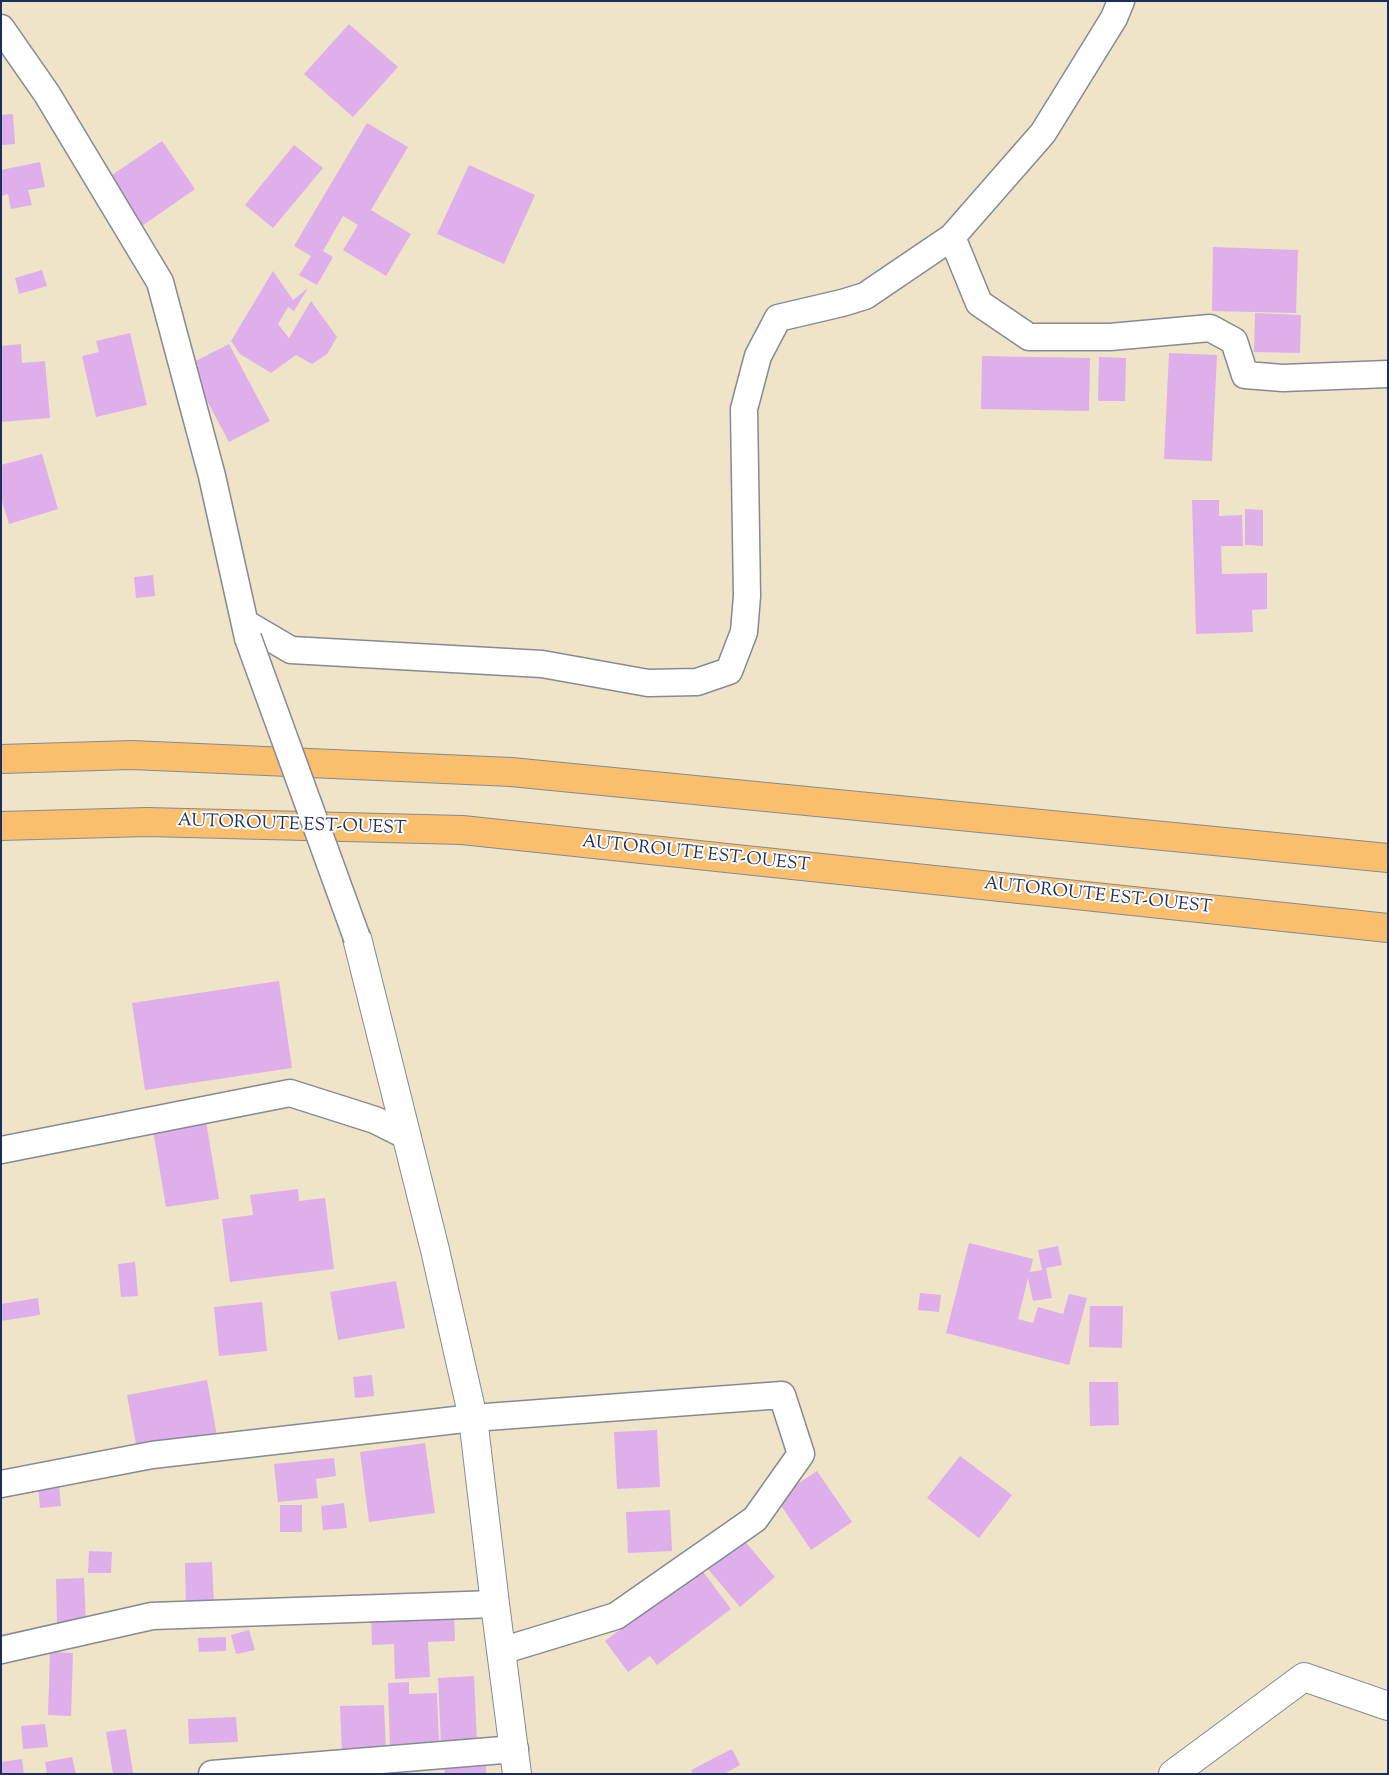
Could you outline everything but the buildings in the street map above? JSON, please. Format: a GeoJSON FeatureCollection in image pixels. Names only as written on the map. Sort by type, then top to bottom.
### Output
{"type":"FeatureCollection","features":[{"type":"Feature","properties":{"kind":"highway"},"geometry":{"type":"LineString","coordinates":[[1,759],[132,755],[511,772],[1388,858]]}},
{"type":"Feature","properties":{"kind":"highway","name":"AUTOROUTE EST-OUEST"},"geometry":{"type":"LineString","coordinates":[[1,826],[146,822],[462,830],[1388,928]]}},
{"type":"Feature","properties":{"kind":"street"},"geometry":{"type":"LineString","coordinates":[[247,630],[291,650],[542,664],[648,683],[697,682],[729,671],[744,632],[746,596],[744,409],[758,356],[778,318],[865,296],[952,237],[1043,133],[1114,18],[1121,1]]}},
{"type":"Feature","properties":{"kind":"street"},"geometry":{"type":"LineString","coordinates":[[1,28],[47,94],[160,282],[212,476],[247,630],[357,938],[435,1250],[473,1418],[516,1761],[212,1774]]}},
{"type":"Feature","properties":{"kind":"street"},"geometry":{"type":"LineString","coordinates":[[952,237],[979,303],[1029,337],[1110,337],[1210,328],[1234,341],[1245,375],[1283,378],[1388,374]]}},
{"type":"Feature","properties":{"kind":"street"},"geometry":{"type":"LineString","coordinates":[[1,1150],[290,1093],[375,1120],[407,1136]]}},
{"type":"Feature","properties":{"kind":"street"},"geometry":{"type":"LineString","coordinates":[[1,1484],[152,1454],[473,1418],[782,1395],[801,1454],[755,1519],[616,1616],[501,1650]]}},
{"type":"Feature","properties":{"kind":"street"},"geometry":{"type":"LineString","coordinates":[[1,1650],[152,1616],[495,1604]]}},
{"type":"Feature","properties":{"kind":"street"},"geometry":{"type":"LineString","coordinates":[[1174,1774],[1304,1677],[1388,1706]]}}]}
